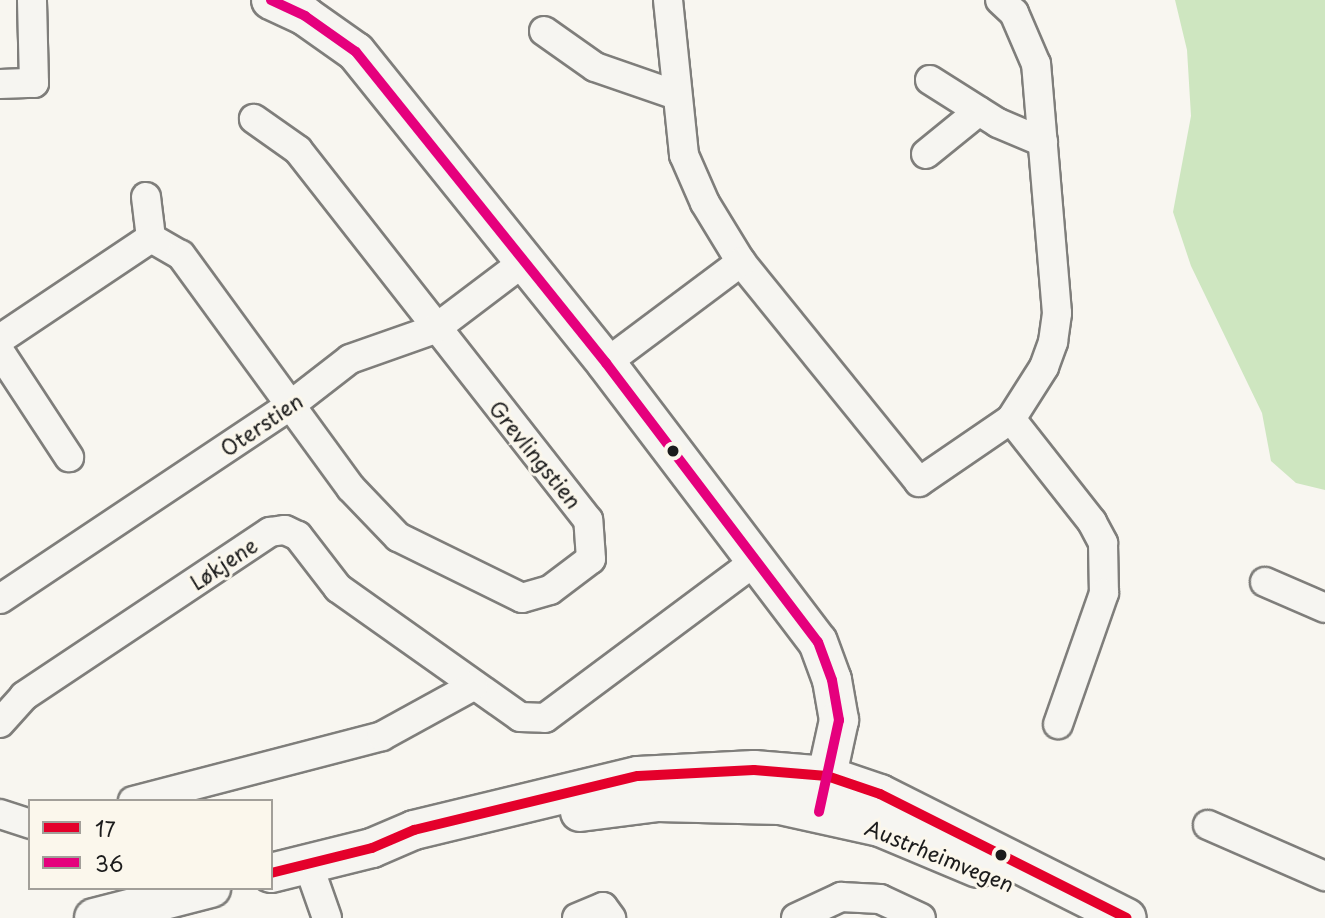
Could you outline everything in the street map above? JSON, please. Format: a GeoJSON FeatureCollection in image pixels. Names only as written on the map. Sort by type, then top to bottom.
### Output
{"type":"FeatureCollection","features":[{"type":"Feature","properties":{"kind":"main road"},"geometry":{"type":"LineString","coordinates":[[271,0],[305,16],[356,52],[606,363],[758,559],[818,642],[832,680],[838,720],[823,794]]}},
{"type":"Feature","properties":{"kind":"main road","name":"Austrheimvegen"},"geometry":{"type":"LineString","coordinates":[[273,873],[372,848],[414,830],[638,776],[731,770],[823,794],[921,811],[1127,918]]}},
{"type":"Feature","properties":{"kind":"main road","name":"Austrheimvegen"},"geometry":{"type":"LineString","coordinates":[[823,794],[880,827],[937,849],[1088,918]]}},
{"type":"Feature","properties":{"kind":"main road"},"geometry":{"type":"LineString","coordinates":[[94,918],[203,890]]}},
{"type":"Feature","properties":{"kind":"street"},"geometry":{"type":"LineString","coordinates":[[0,84],[34,83],[32,0]]}},
{"type":"Feature","properties":{"kind":"street"},"geometry":{"type":"LineString","coordinates":[[668,0],[675,37],[676,95],[684,155],[705,203],[741,262],[919,482],[1011,419],[1044,367],[1057,313],[1036,64],[1014,13],[1000,0]]}},
{"type":"Feature","properties":{"kind":"street"},"geometry":{"type":"LineString","coordinates":[[544,31],[595,66],[676,95]]}},
{"type":"Feature","properties":{"kind":"street"},"geometry":{"type":"LineString","coordinates":[[930,80],[1025,137],[1043,142]]}},
{"type":"Feature","properties":{"kind":"street"},"geometry":{"type":"LineString","coordinates":[[926,154],[979,111]]}},
{"type":"Feature","properties":{"kind":"street","name":"Grevlingstien"},"geometry":{"type":"LineString","coordinates":[[150,239],[181,255],[351,488],[398,537],[522,598],[551,590],[591,559],[589,520],[435,329],[298,150],[254,119]]}},
{"type":"Feature","properties":{"kind":"street"},"geometry":{"type":"LineString","coordinates":[[0,339],[150,239],[146,197]]}},
{"type":"Feature","properties":{"kind":"street","name":"Oterstien"},"geometry":{"type":"LineString","coordinates":[[0,599],[292,404],[350,359],[435,329],[525,261]]}},
{"type":"Feature","properties":{"kind":"street"},"geometry":{"type":"LineString","coordinates":[[606,363],[741,262]]}},
{"type":"Feature","properties":{"kind":"street"},"geometry":{"type":"LineString","coordinates":[[0,352],[69,457]]}},
{"type":"Feature","properties":{"kind":"street"},"geometry":{"type":"LineString","coordinates":[[1011,419],[1092,522],[1103,543],[1104,593],[1058,724]]}},
{"type":"Feature","properties":{"kind":"street","name":"Løkjene"},"geometry":{"type":"LineString","coordinates":[[0,723],[24,696],[270,532],[285,530],[298,536],[338,588],[520,718],[545,718],[758,559]]}},
{"type":"Feature","properties":{"kind":"street"},"geometry":{"type":"LineString","coordinates":[[1265,582],[1325,608]]}},
{"type":"Feature","properties":{"kind":"street"},"geometry":{"type":"LineString","coordinates":[[141,799],[382,736],[473,686]]}},
{"type":"Feature","properties":{"kind":"street"},"geometry":{"type":"LineString","coordinates":[[0,814],[28,823]]}},
{"type":"Feature","properties":{"kind":"street"},"geometry":{"type":"LineString","coordinates":[[1208,825],[1325,876]]}},
{"type":"Feature","properties":{"kind":"street"},"geometry":{"type":"LineString","coordinates":[[308,864],[327,918]]}},
{"type":"Feature","properties":{"kind":"street"},"geometry":{"type":"LineString","coordinates":[[796,918],[841,897],[880,899],[921,918]]}},
{"type":"Feature","properties":{"kind":"street"},"geometry":{"type":"LineString","coordinates":[[577,918],[603,907],[611,918]]}},
{"type":"Feature","properties":{"kind":"green space"},"geometry":{"type":"Polygon","coordinates":[[[1175,0],[1325,0],[1325,490],[1296,483],[1271,461],[1262,413],[1191,266],[1173,212],[1191,116],[1187,50],[1175,0]]]}},
{"type":"Feature","properties":{"kind":"transit line","name":"36"},"geometry":{"type":"LineString","coordinates":[[271,0],[305,16],[356,52],[606,363],[818,642],[832,680],[839,720],[819,812]]}},
{"type":"Feature","properties":{"kind":"transit line","name":"17"},"geometry":{"type":"LineString","coordinates":[[273,873],[372,848],[414,830],[638,776],[754,770],[827,776],[880,794],[1127,918]]}}]}
